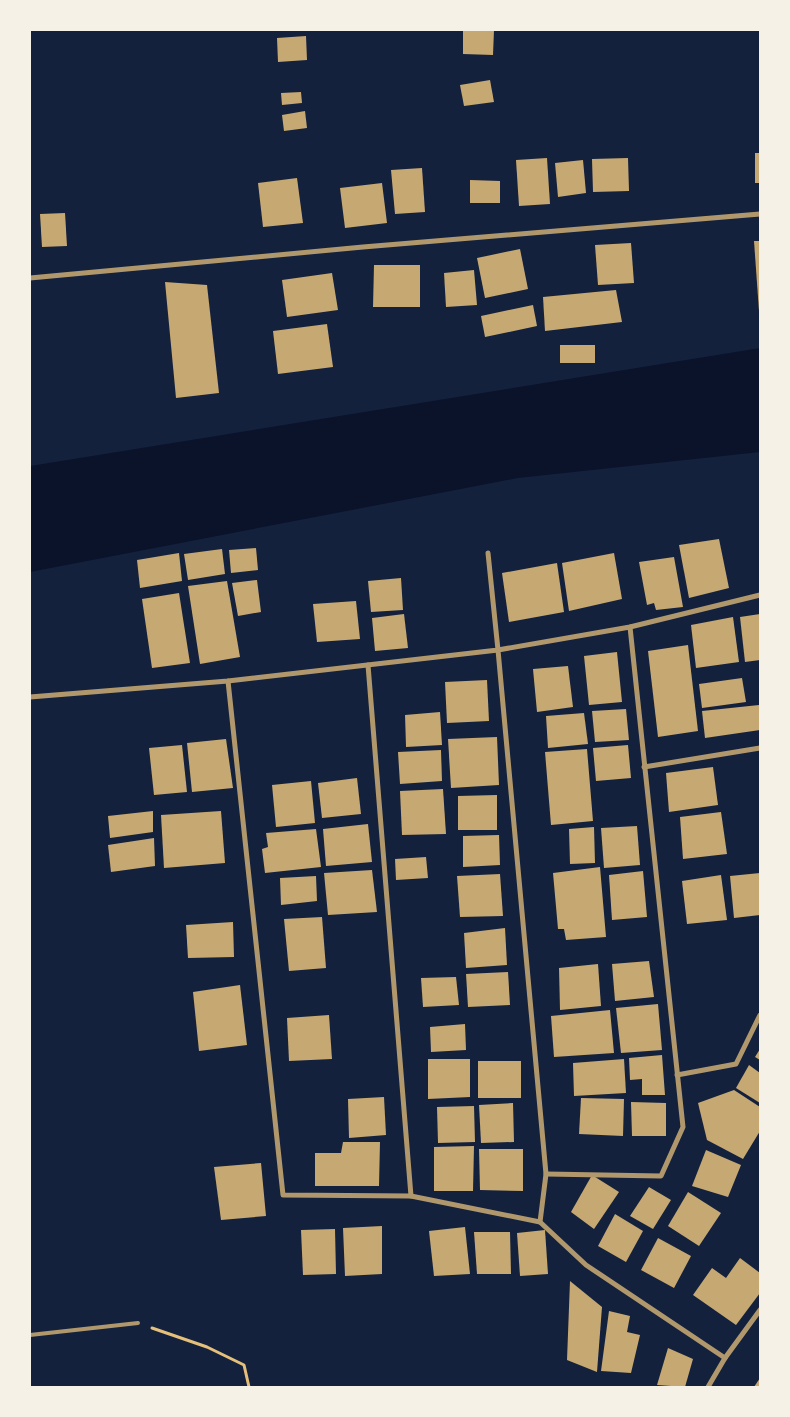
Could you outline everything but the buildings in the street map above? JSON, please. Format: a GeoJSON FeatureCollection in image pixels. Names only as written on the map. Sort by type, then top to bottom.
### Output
{"type":"FeatureCollection","features":[{"type":"Feature","properties":{"kind":"street"},"geometry":{"type":"LineString","coordinates":[[30,278],[363,247],[760,214]]}},
{"type":"Feature","properties":{"kind":"street"},"geometry":{"type":"LineString","coordinates":[[488,553],[546,1174],[540,1222]]}},
{"type":"Feature","properties":{"kind":"street"},"geometry":{"type":"LineString","coordinates":[[30,697],[228,682],[498,650],[630,627],[760,595]]}},
{"type":"Feature","properties":{"kind":"street"},"geometry":{"type":"LineString","coordinates":[[546,1174],[661,1176],[683,1127],[630,627]]}},
{"type":"Feature","properties":{"kind":"street"},"geometry":{"type":"LineString","coordinates":[[368,665],[411,1196]]}},
{"type":"Feature","properties":{"kind":"street"},"geometry":{"type":"LineString","coordinates":[[228,682],[283,1195],[411,1196],[540,1222],[586,1264],[725,1358]]}},
{"type":"Feature","properties":{"kind":"street"},"geometry":{"type":"LineString","coordinates":[[644,768],[760,748]]}},
{"type":"Feature","properties":{"kind":"street"},"geometry":{"type":"LineString","coordinates":[[677,1075],[736,1064],[760,1015]]}},
{"type":"Feature","properties":{"kind":"street"},"geometry":{"type":"LineString","coordinates":[[708,1387],[725,1358],[760,1310]]}},
{"type":"Feature","properties":{"kind":"lane"},"geometry":{"type":"LineString","coordinates":[[30,1335],[138,1323]]}},
{"type":"Feature","properties":{"kind":"path"},"geometry":{"type":"LineString","coordinates":[[138,1323],[207,1347],[244,1365],[249,1387]]}},
{"type":"Feature","properties":{"kind":"water"},"geometry":{"type":"Polygon","coordinates":[[[760,348],[760,452],[518,478],[30,572],[30,466],[760,348]]]}}]}
